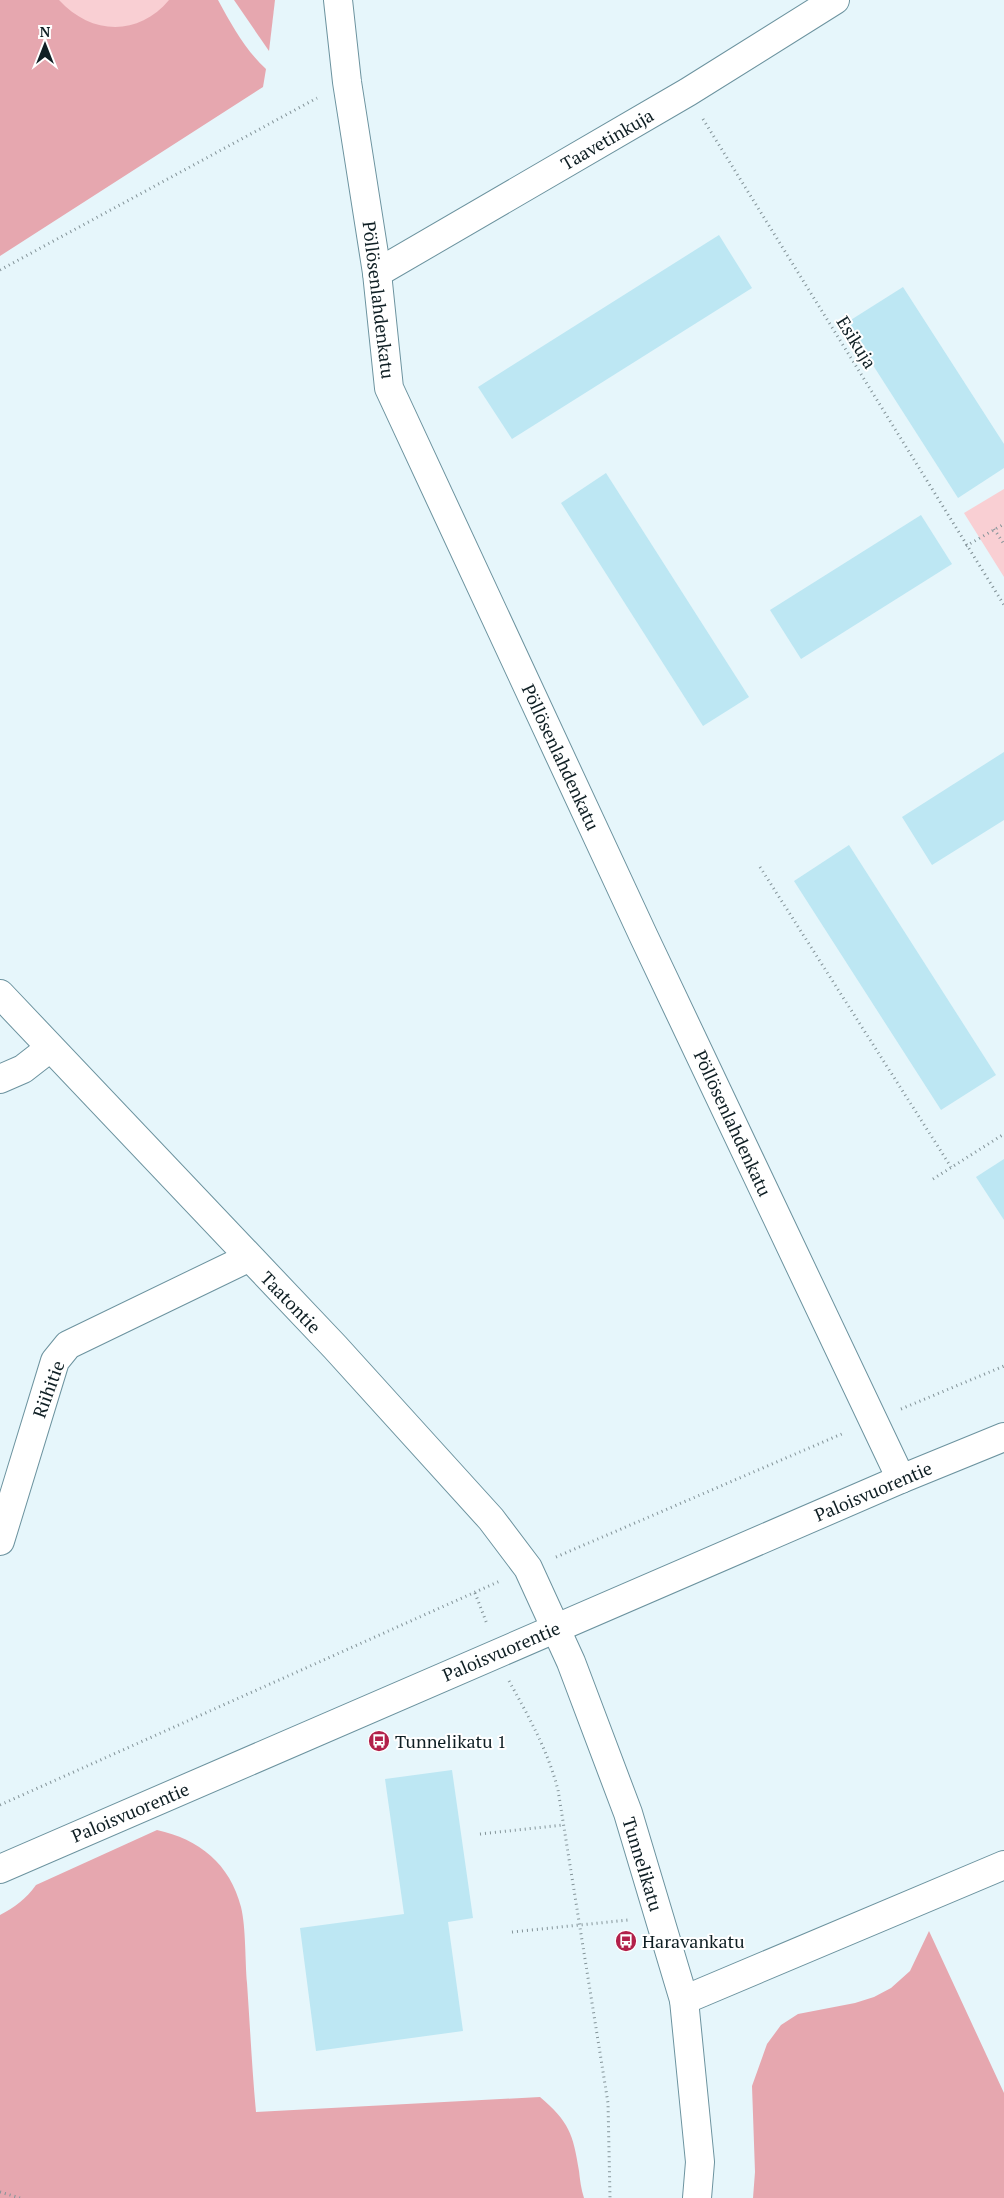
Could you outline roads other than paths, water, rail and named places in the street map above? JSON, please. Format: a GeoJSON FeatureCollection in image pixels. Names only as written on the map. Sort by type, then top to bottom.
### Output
{"type":"FeatureCollection","features":[{"type":"Feature","properties":{"kind":"street","name":"Pöllösenlahdenkatu"},"geometry":{"type":"LineString","coordinates":[[338,0],[347,82],[377,273],[390,388],[640,928],[901,1479]]}},
{"type":"Feature","properties":{"kind":"street","name":"Taavetinkuja"},"geometry":{"type":"LineString","coordinates":[[377,273],[688,92],[835,0]]}},
{"type":"Feature","properties":{"kind":"street","name":"Taatontie"},"geometry":{"type":"LineString","coordinates":[[0,994],[248,1258],[335,1347],[492,1520],[528,1568],[556,1628]]}},
{"type":"Feature","properties":{"kind":"street"},"geometry":{"type":"LineString","coordinates":[[0,1079],[23,1069],[50,1048]]}},
{"type":"Feature","properties":{"kind":"street","name":"Riihitie"},"geometry":{"type":"LineString","coordinates":[[0,1541],[55,1361],[68,1345],[248,1258]]}},
{"type":"Feature","properties":{"kind":"street","name":"Paloisvuorentie"},"geometry":{"type":"LineString","coordinates":[[0,1869],[1004,1436]]}},
{"type":"Feature","properties":{"kind":"street","name":"Tunnelikatu"},"geometry":{"type":"LineString","coordinates":[[556,1628],[628,1813],[684,2000],[700,2162],[697,2198]]}},
{"type":"Feature","properties":{"kind":"street"},"geometry":{"type":"LineString","coordinates":[[684,2000],[1004,1865]]}},
{"type":"Feature","properties":{"kind":"place","name":"Tunnelikatu 1"},"geometry":{"type":"Point","coordinates":[379,1741]}},
{"type":"Feature","properties":{"kind":"place","name":"Haravankatu"},"geometry":{"type":"Point","coordinates":[626,1941]}}]}
